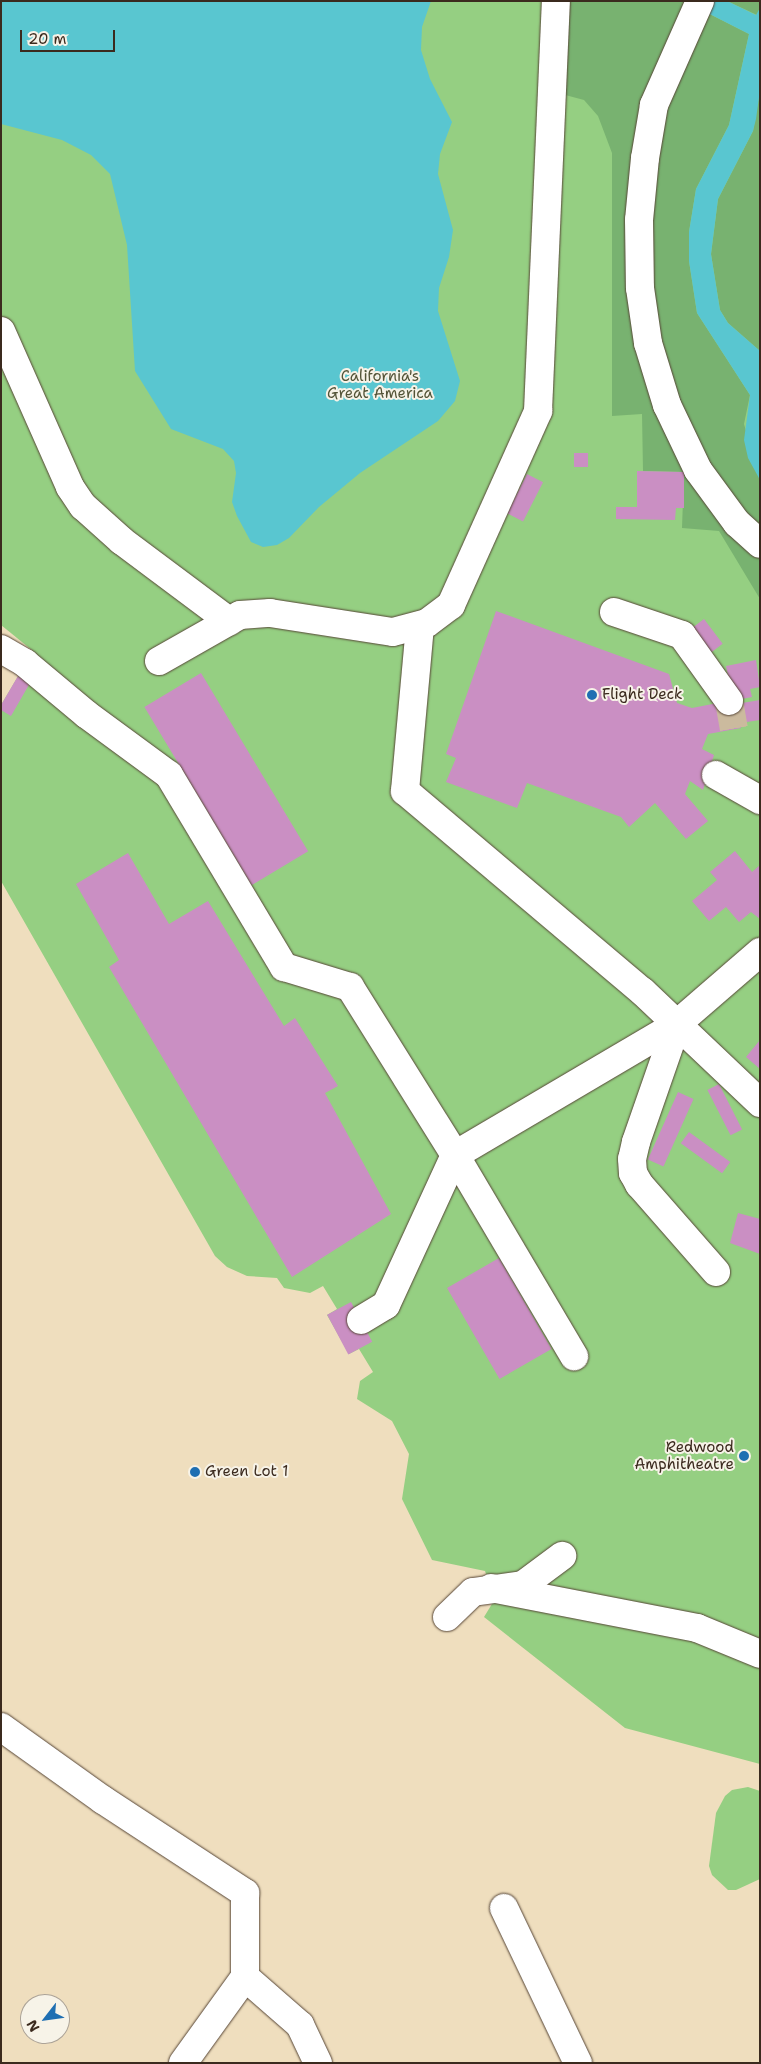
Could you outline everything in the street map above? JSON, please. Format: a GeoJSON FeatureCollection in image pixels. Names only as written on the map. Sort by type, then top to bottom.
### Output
{"type":"FeatureCollection","features":[{"type":"Feature","properties":{"kind":"street"},"geometry":{"type":"LineString","coordinates":[[159,662],[229,621],[255,612],[393,632],[420,626],[450,605],[538,411],[556,1]]}},
{"type":"Feature","properties":{"kind":"street"},"geometry":{"type":"LineString","coordinates":[[700,1],[675,52],[654,104],[644,158],[639,220],[640,288],[648,344],[667,405],[698,470],[737,523],[760,544]]}},
{"type":"Feature","properties":{"kind":"street"},"geometry":{"type":"LineString","coordinates":[[1,331],[70,487],[83,506],[122,541],[229,621]]}},
{"type":"Feature","properties":{"kind":"street"},"geometry":{"type":"LineString","coordinates":[[614,612],[682,636],[729,701]]}},
{"type":"Feature","properties":{"kind":"street"},"geometry":{"type":"LineString","coordinates":[[420,626],[404,791],[642,991],[760,1103]]}},
{"type":"Feature","properties":{"kind":"street"},"geometry":{"type":"LineString","coordinates":[[1,648],[26,663],[86,714],[169,775],[284,967],[350,987],[455,1155],[574,1356]]}},
{"type":"Feature","properties":{"kind":"street"},"geometry":{"type":"LineString","coordinates":[[716,775],[760,800]]}},
{"type":"Feature","properties":{"kind":"street"},"geometry":{"type":"LineString","coordinates":[[360,1320],[386,1305],[455,1155],[677,1024],[760,952]]}},
{"type":"Feature","properties":{"kind":"street"},"geometry":{"type":"LineString","coordinates":[[677,1024],[658,1085],[636,1142],[632,1159],[633,1173],[644,1191],[716,1272]]}},
{"type":"Feature","properties":{"kind":"street"},"geometry":{"type":"LineString","coordinates":[[447,1617],[465,1596],[491,1588],[523,1585],[562,1556]]}},
{"type":"Feature","properties":{"kind":"street"},"geometry":{"type":"LineString","coordinates":[[491,1588],[697,1628],[760,1654]]}},
{"type":"Feature","properties":{"kind":"street"},"geometry":{"type":"LineString","coordinates":[[1,1727],[104,1800],[245,1893],[245,1977],[183,2063]]}},
{"type":"Feature","properties":{"kind":"street"},"geometry":{"type":"LineString","coordinates":[[504,1908],[578,2063]]}},
{"type":"Feature","properties":{"kind":"street"},"geometry":{"type":"LineString","coordinates":[[245,1977],[300,2025],[318,2063]]}},
{"type":"Feature","properties":{"kind":"green space","name":"California's Great America"},"geometry":{"type":"Polygon","coordinates":[[[1,1],[760,1],[760,1764],[625,1728],[484,1617],[495,1599],[485,1571],[432,1560],[402,1499],[409,1454],[392,1421],[357,1399],[360,1381],[373,1372],[359,1349],[349,1354],[327,1315],[337,1309],[323,1286],[310,1293],[284,1288],[277,1278],[247,1276],[227,1267],[215,1256],[1,881],[1,705],[33,651],[1,625],[1,1]]]}},
{"type":"Feature","properties":{"kind":"green space"},"geometry":{"type":"Polygon","coordinates":[[[556,1],[684,1],[749,34],[729,125],[696,189],[689,232],[689,261],[697,313],[750,395],[744,424],[760,480],[760,599],[719,531],[682,528],[684,472],[643,471],[642,414],[612,416],[612,153],[598,116],[584,100],[554,92],[556,1]]]}},
{"type":"Feature","properties":{"kind":"green space"},"geometry":{"type":"Polygon","coordinates":[[[727,1],[760,1],[760,8],[757,15],[727,1]]]}},
{"type":"Feature","properties":{"kind":"green space"},"geometry":{"type":"Polygon","coordinates":[[[760,90],[760,351],[728,323],[720,310],[711,254],[718,199],[753,131],[760,90]]]}},
{"type":"Feature","properties":{"kind":"green space"},"geometry":{"type":"Polygon","coordinates":[[[748,1787],[760,1791],[760,1879],[736,1890],[728,1890],[712,1875],[709,1866],[716,1813],[725,1796],[732,1790],[748,1787]]]}},
{"type":"Feature","properties":{"kind":"water"},"geometry":{"type":"Polygon","coordinates":[[[1,1],[431,1],[422,27],[421,50],[430,79],[452,122],[440,154],[438,174],[453,230],[449,257],[439,288],[438,311],[460,381],[455,401],[438,421],[360,473],[319,507],[289,538],[277,545],[263,547],[251,542],[237,516],[232,502],[236,473],[234,461],[223,449],[171,429],[135,371],[127,245],[110,174],[91,155],[62,140],[1,124],[1,1]]]}},
{"type":"Feature","properties":{"kind":"water"},"geometry":{"type":"Polygon","coordinates":[[[684,1],[727,1],[756,15],[760,8],[760,90],[756,119],[753,131],[718,199],[711,254],[720,310],[728,323],[760,351],[760,480],[748,458],[744,440],[750,395],[697,313],[689,261],[689,232],[696,189],[729,125],[749,34],[684,1]]]}},
{"type":"Feature","properties":{"kind":"building"},"geometry":{"type":"Polygon","coordinates":[[[574,453],[588,453],[588,467],[574,467],[574,453]]]}},
{"type":"Feature","properties":{"kind":"building"},"geometry":{"type":"Polygon","coordinates":[[[637,471],[684,472],[684,508],[676,508],[675,520],[616,519],[616,507],[637,507],[637,471]]]}},
{"type":"Feature","properties":{"kind":"building"},"geometry":{"type":"Polygon","coordinates":[[[527,474],[543,482],[523,521],[507,513],[527,474]]]}},
{"type":"Feature","properties":{"kind":"building"},"geometry":{"type":"Polygon","coordinates":[[[496,611],[669,674],[677,703],[692,708],[733,700],[726,666],[756,660],[760,687],[750,689],[752,697],[736,700],[736,704],[760,700],[760,720],[740,723],[741,728],[708,734],[702,749],[714,755],[703,790],[690,781],[685,794],[708,821],[686,839],[655,803],[629,827],[621,817],[527,783],[517,808],[446,782],[456,758],[446,754],[496,611]]]}},
{"type":"Feature","properties":{"kind":"building"},"geometry":{"type":"Polygon","coordinates":[[[704,619],[723,644],[707,655],[689,630],[704,619]]]}},
{"type":"Feature","properties":{"kind":"building"},"geometry":{"type":"Polygon","coordinates":[[[201,673],[308,851],[252,885],[144,707],[201,673]]]}},
{"type":"Feature","properties":{"kind":"building"},"geometry":{"type":"Polygon","coordinates":[[[18,676],[30,683],[11,716],[1,710],[1,705],[18,676]]]}},
{"type":"Feature","properties":{"kind":"building"},"geometry":{"type":"Polygon","coordinates":[[[735,851],[752,872],[760,865],[760,919],[751,912],[739,922],[726,907],[709,921],[692,901],[717,880],[710,872],[735,851]]]}},
{"type":"Feature","properties":{"kind":"building"},"geometry":{"type":"Polygon","coordinates":[[[128,853],[169,924],[208,901],[284,1026],[295,1018],[338,1086],[325,1093],[391,1214],[292,1277],[109,967],[119,960],[76,884],[128,853]]]}},
{"type":"Feature","properties":{"kind":"building"},"geometry":{"type":"Polygon","coordinates":[[[760,1040],[760,1069],[746,1057],[760,1040]]]}},
{"type":"Feature","properties":{"kind":"building"},"geometry":{"type":"Polygon","coordinates":[[[719,1084],[742,1129],[731,1135],[707,1090],[719,1084]]]}},
{"type":"Feature","properties":{"kind":"building"},"geometry":{"type":"Polygon","coordinates":[[[678,1092],[694,1099],[663,1167],[648,1160],[678,1092]]]}},
{"type":"Feature","properties":{"kind":"building"},"geometry":{"type":"Polygon","coordinates":[[[689,1132],[730,1162],[722,1173],[681,1143],[689,1132]]]}},
{"type":"Feature","properties":{"kind":"building"},"geometry":{"type":"Polygon","coordinates":[[[738,1213],[760,1219],[760,1254],[730,1243],[738,1213]]]}},
{"type":"Feature","properties":{"kind":"building"},"geometry":{"type":"Polygon","coordinates":[[[499,1258],[552,1349],[500,1379],[447,1288],[499,1258]]]}},
{"type":"Feature","properties":{"kind":"building"},"geometry":{"type":"Polygon","coordinates":[[[351,1302],[372,1342],[348,1354],[327,1315],[351,1302]]]}},
{"type":"Feature","properties":{"kind":"tunnel"},"geometry":{"type":"LineString","coordinates":[[729,701],[734,729]]}},
{"type":"Feature","properties":{"kind":"place","name":"Flight Deck"},"geometry":{"type":"Point","coordinates":[592,695]}},
{"type":"Feature","properties":{"kind":"place","name":"Redwood Amphitheatre"},"geometry":{"type":"Point","coordinates":[744,1456]}},
{"type":"Feature","properties":{"kind":"place","name":"Green Lot 1"},"geometry":{"type":"Point","coordinates":[195,1472]}}]}
